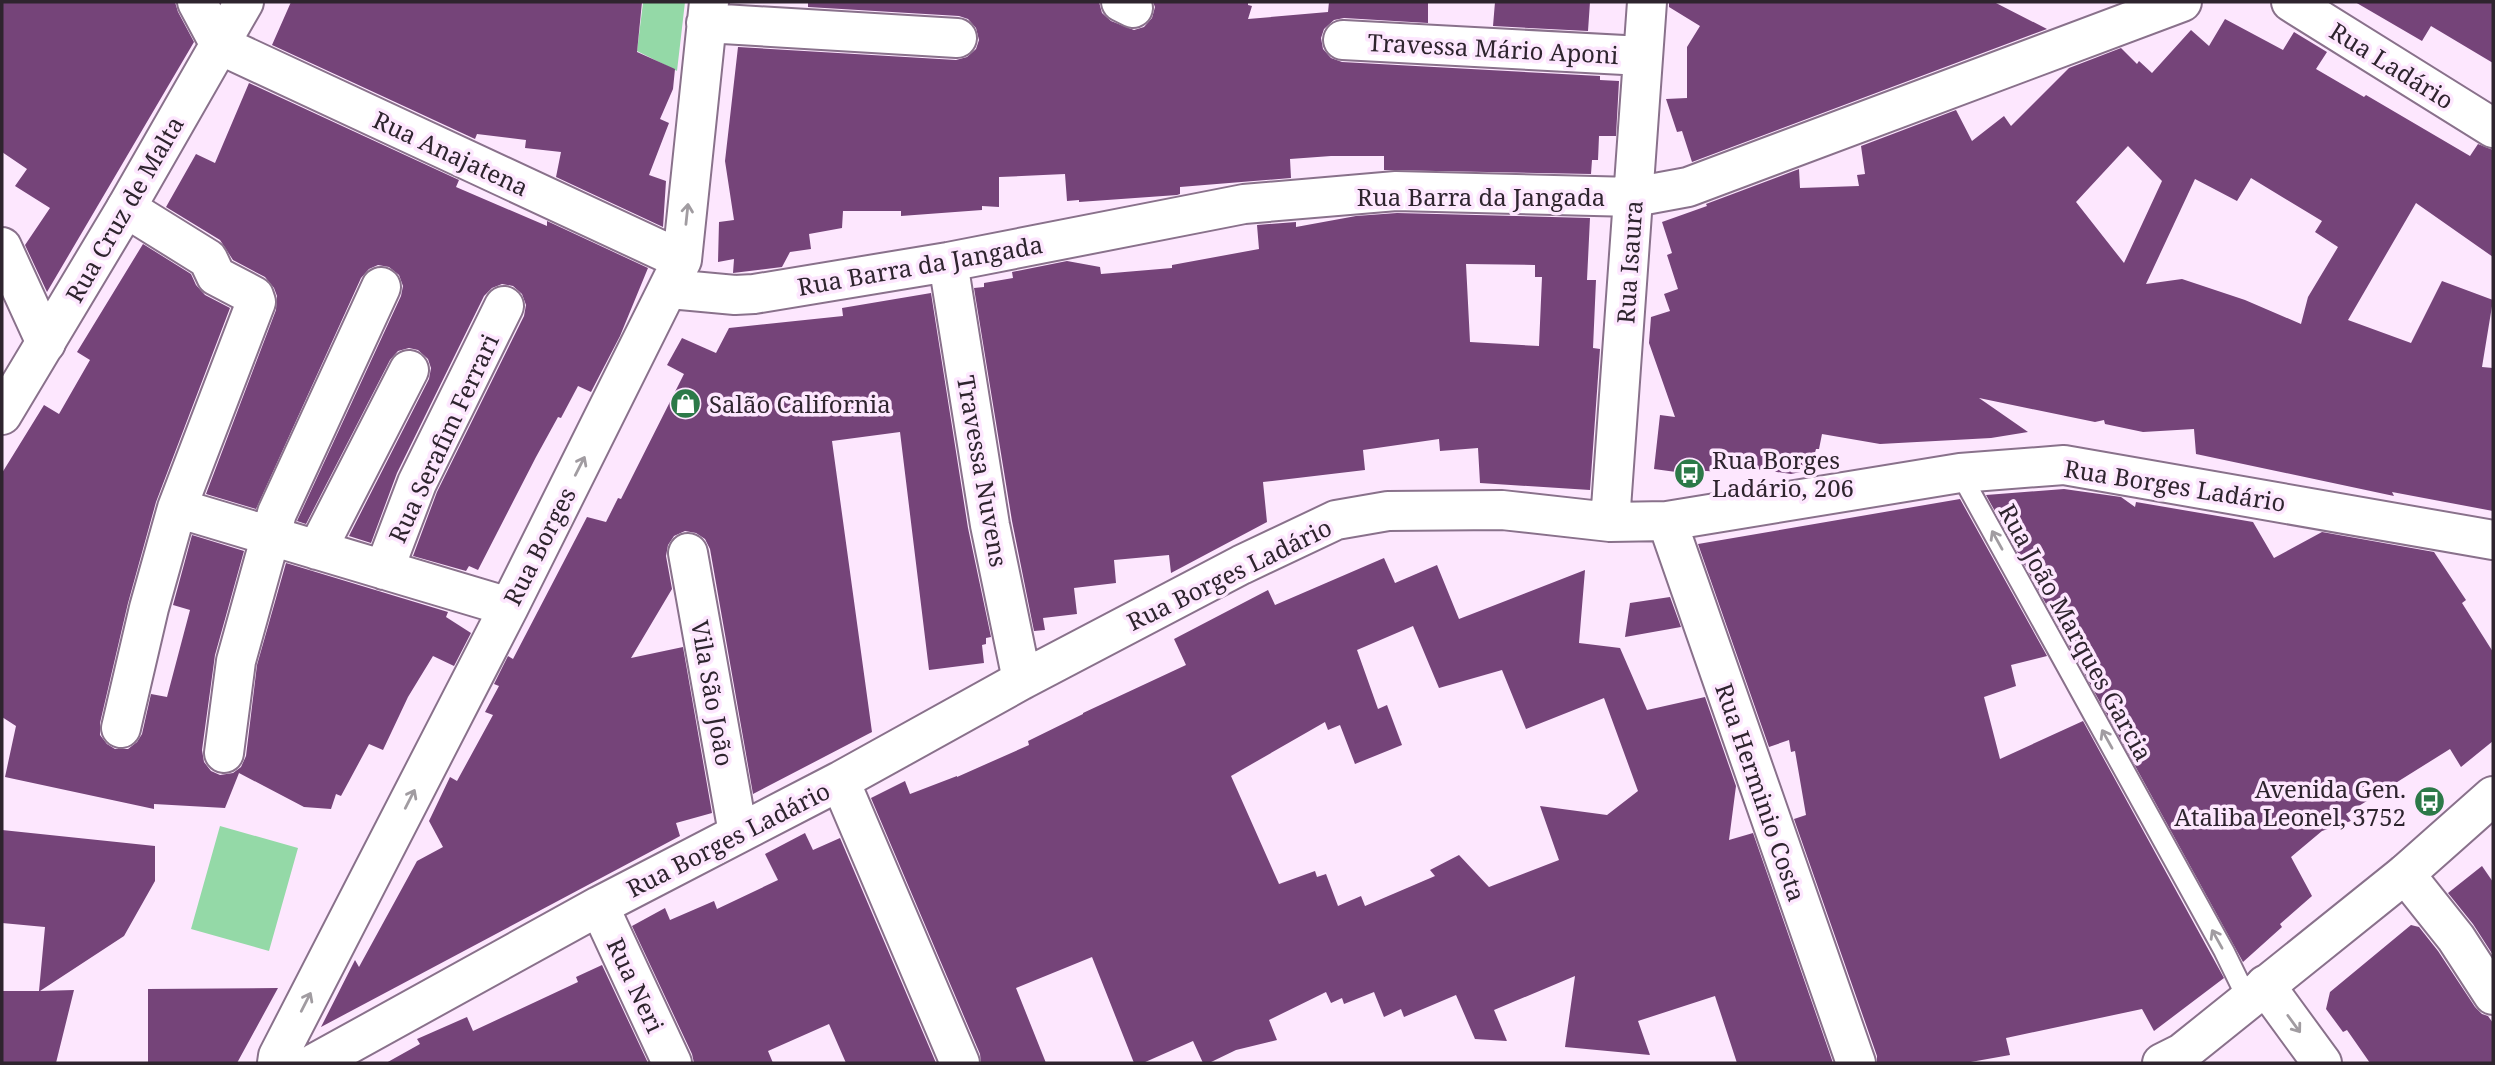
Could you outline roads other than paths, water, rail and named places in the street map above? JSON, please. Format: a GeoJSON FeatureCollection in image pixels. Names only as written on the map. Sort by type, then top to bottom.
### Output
{"type":"FeatureCollection","features":[{"type":"Feature","properties":{"kind":"street"},"geometry":{"type":"LineString","coordinates":[[197,2],[220,46]]}},
{"type":"Feature","properties":{"kind":"street","name":"Rua Cruz de Malta"},"geometry":{"type":"LineString","coordinates":[[2,415],[126,208],[244,2]]}},
{"type":"Feature","properties":{"kind":"street","name":"Rua Isaura"},"geometry":{"type":"LineString","coordinates":[[1610,522],[1647,2]]}},
{"type":"Feature","properties":{"kind":"street","name":"Rua Barra da Jangada"},"geometry":{"type":"LineString","coordinates":[[676,275],[735,295],[754,294],[948,262],[1244,204],[1395,191],[1634,197],[1688,187],[2182,2]]}},
{"type":"Feature","properties":{"kind":"street","name":"Rua Ladário"},"geometry":{"type":"LineString","coordinates":[[2291,2],[2493,128]]}},
{"type":"Feature","properties":{"kind":"street"},"geometry":{"type":"LineString","coordinates":[[708,12],[957,38]]}},
{"type":"Feature","properties":{"kind":"street","name":"Rua Borges"},"geometry":{"type":"LineString","coordinates":[[277,1063],[676,275],[708,12]]}},
{"type":"Feature","properties":{"kind":"street","name":"Travessa Mário Aponi"},"geometry":{"type":"LineString","coordinates":[[1343,40],[1643,56]]}},
{"type":"Feature","properties":{"kind":"street","name":"Rua Anajatena"},"geometry":{"type":"LineString","coordinates":[[220,46],[676,275]]}},
{"type":"Feature","properties":{"kind":"street"},"geometry":{"type":"LineString","coordinates":[[121,728],[149,608],[177,508],[256,302],[254,296],[216,276],[208,259],[126,208]]}},
{"type":"Feature","properties":{"kind":"street"},"geometry":{"type":"LineString","coordinates":[[2,247],[46,343]]}},
{"type":"Feature","properties":{"kind":"street","name":"Travessa Nuvens"},"geometry":{"type":"LineString","coordinates":[[948,262],[990,525],[1021,680]]}},
{"type":"Feature","properties":{"kind":"street"},"geometry":{"type":"LineString","coordinates":[[223,753],[236,661],[277,513],[382,287]]}},
{"type":"Feature","properties":{"kind":"street","name":"Rua Serafim Ferrari"},"geometry":{"type":"LineString","coordinates":[[384,570],[417,483],[504,306]]}},
{"type":"Feature","properties":{"kind":"street"},"geometry":{"type":"LineString","coordinates":[[317,550],[409,370]]}},
{"type":"Feature","properties":{"kind":"street","name":"Rua Borges Ladário"},"geometry":{"type":"LineString","coordinates":[[315,1063],[599,906],[841,781],[1021,680],[1241,565],[1336,520],[1388,511],[1502,510],[1610,522],[1667,521],[1960,473],[2064,465],[2493,540]]}},
{"type":"Feature","properties":{"kind":"street"},"geometry":{"type":"LineString","coordinates":[[177,508],[509,607]]}},
{"type":"Feature","properties":{"kind":"street","name":"Rua Herminio Costa"},"geometry":{"type":"LineString","coordinates":[[1667,521],[1856,1063]]}},
{"type":"Feature","properties":{"kind":"street","name":"Vila São João"},"geometry":{"type":"LineString","coordinates":[[688,553],[738,833]]}},
{"type":"Feature","properties":{"kind":"street"},"geometry":{"type":"LineString","coordinates":[[841,781],[960,1063]]}},
{"type":"Feature","properties":{"kind":"street"},"geometry":{"type":"LineString","coordinates":[[2162,1063],[2182,1053],[2405,874],[2493,796]]}},
{"type":"Feature","properties":{"kind":"street"},"geometry":{"type":"LineString","coordinates":[[2405,874],[2456,938],[2493,995]]}},
{"type":"Feature","properties":{"kind":"street","name":"Rua Neri"},"geometry":{"type":"LineString","coordinates":[[599,906],[673,1063]]}},
{"type":"Feature","properties":{"kind":"street"},"geometry":{"type":"LineString","coordinates":[[2256,992],[2322,1063]]}},
{"type":"Feature","properties":{"kind":"lane","name":"Rua João Marques Garcia"},"geometry":{"type":"LineString","coordinates":[[1960,473],[2224,951],[2256,992]]}},
{"type":"Feature","properties":{"kind":"place","name":"Salão California"},"geometry":{"type":"Point","coordinates":[686,403]}},
{"type":"Feature","properties":{"kind":"place","name":"Rua Borges Ladário, 206"},"geometry":{"type":"Point","coordinates":[1689,473]}},
{"type":"Feature","properties":{"kind":"place","name":"Avenida Gen. Ataliba Leonel, 3752"},"geometry":{"type":"Point","coordinates":[2429,802]}}]}
